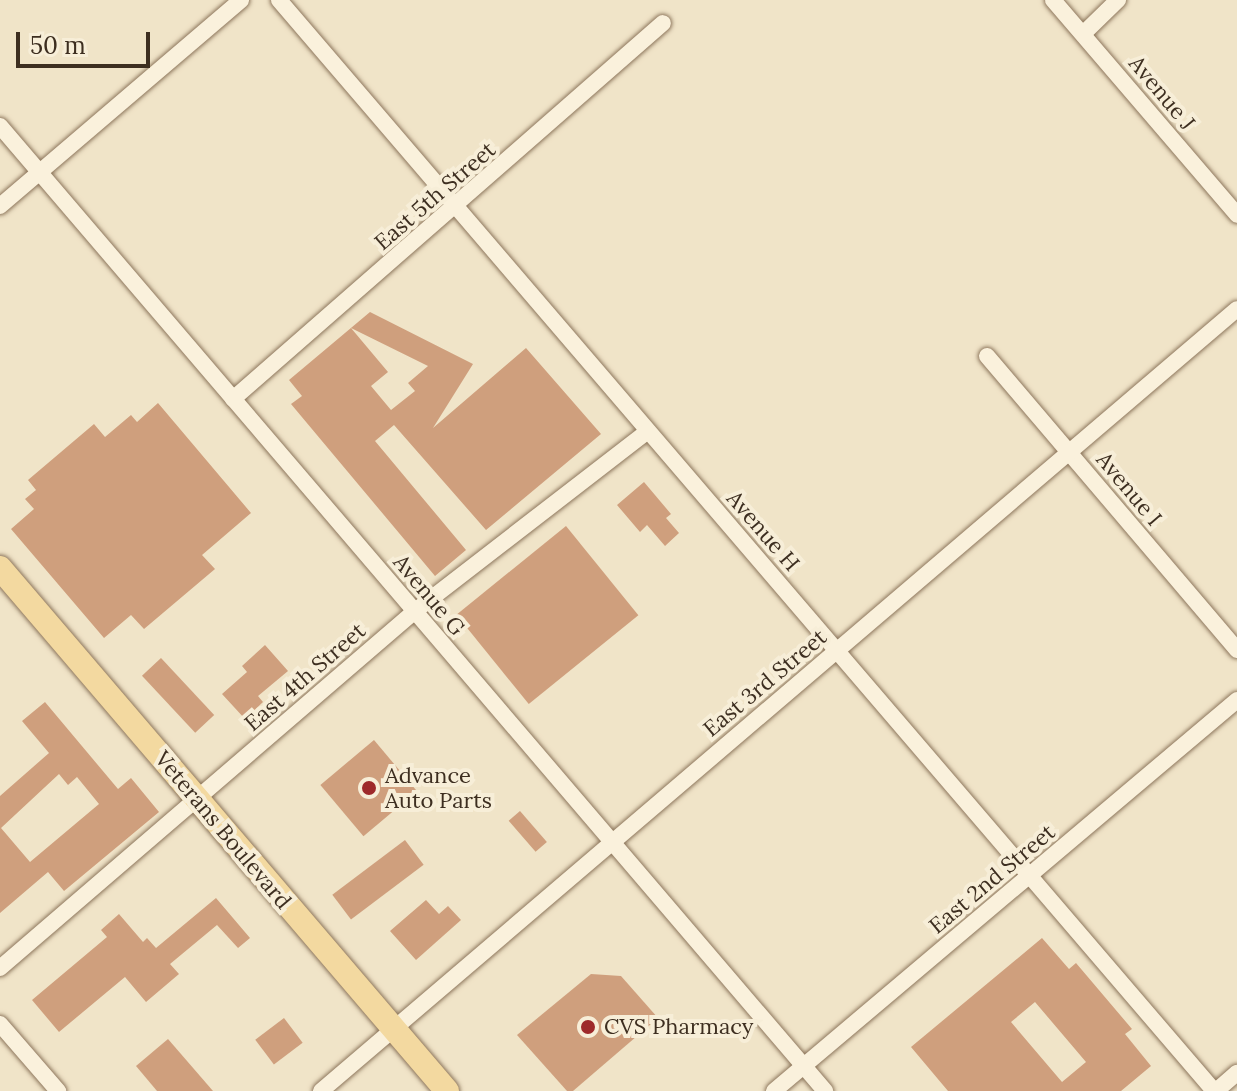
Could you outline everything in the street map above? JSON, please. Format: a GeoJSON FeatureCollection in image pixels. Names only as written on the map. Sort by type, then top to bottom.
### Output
{"type":"FeatureCollection","features":[{"type":"Feature","properties":{"kind":"main road","name":"Veterans Boulevard"},"geometry":{"type":"LineString","coordinates":[[4,581],[197,799],[447,1091]]}},
{"type":"Feature","properties":{"kind":"street"},"geometry":{"type":"LineString","coordinates":[[0,206],[241,0]]}},
{"type":"Feature","properties":{"kind":"street","name":"Avenue H"},"geometry":{"type":"LineString","coordinates":[[279,0],[1215,1091]]}},
{"type":"Feature","properties":{"kind":"street","name":"Avenue J"},"geometry":{"type":"LineString","coordinates":[[1053,0],[1237,215]]}},
{"type":"Feature","properties":{"kind":"street"},"geometry":{"type":"LineString","coordinates":[[1083,34],[1118,0]]}},
{"type":"Feature","properties":{"kind":"street","name":"East 5th Street"},"geometry":{"type":"LineString","coordinates":[[233,399],[663,23]]}},
{"type":"Feature","properties":{"kind":"street","name":"Avenue G"},"geometry":{"type":"LineString","coordinates":[[0,126],[825,1091]]}},
{"type":"Feature","properties":{"kind":"street","name":"East 3rd Street"},"geometry":{"type":"LineString","coordinates":[[321,1091],[1237,309]]}},
{"type":"Feature","properties":{"kind":"street","name":"Avenue I"},"geometry":{"type":"LineString","coordinates":[[987,356],[1237,650]]}},
{"type":"Feature","properties":{"kind":"street","name":"East 4th Street"},"geometry":{"type":"LineString","coordinates":[[0,968],[415,611],[648,431]]}},
{"type":"Feature","properties":{"kind":"street","name":"East 2nd Street"},"geometry":{"type":"LineString","coordinates":[[774,1091],[1237,700]]}},
{"type":"Feature","properties":{"kind":"street"},"geometry":{"type":"LineString","coordinates":[[0,1024],[58,1091]]}},
{"type":"Feature","properties":{"kind":"street"},"geometry":{"type":"LineString","coordinates":[[1215,1091],[1237,1073]]}},
{"type":"Feature","properties":{"kind":"building"},"geometry":{"type":"Polygon","coordinates":[[[370,312],[473,364],[433,428],[526,348],[601,434],[486,530],[394,425],[375,441],[466,550],[435,576],[291,404],[302,396],[289,380],[370,312]],[[351,328],[388,372],[371,386],[391,410],[415,391],[408,383],[428,366],[351,328]]]}},
{"type":"Feature","properties":{"kind":"building"},"geometry":{"type":"Polygon","coordinates":[[[158,403],[251,513],[202,555],[215,569],[144,629],[131,615],[104,638],[11,529],[34,509],[25,499],[36,490],[28,480],[94,424],[105,437],[131,415],[137,422],[158,403]]]}},
{"type":"Feature","properties":{"kind":"building"},"geometry":{"type":"Polygon","coordinates":[[[644,482],[671,514],[666,518],[679,533],[665,546],[647,525],[640,532],[617,505],[644,482]]]}},
{"type":"Feature","properties":{"kind":"building"},"geometry":{"type":"Polygon","coordinates":[[[566,526],[638,615],[529,704],[456,615],[566,526]]]}},
{"type":"Feature","properties":{"kind":"building"},"geometry":{"type":"Polygon","coordinates":[[[265,645],[288,671],[258,696],[263,702],[245,719],[222,694],[247,672],[242,666],[265,645]]]}},
{"type":"Feature","properties":{"kind":"building"},"geometry":{"type":"Polygon","coordinates":[[[161,658],[214,715],[195,733],[142,676],[161,658]]]}},
{"type":"Feature","properties":{"kind":"building"},"geometry":{"type":"Polygon","coordinates":[[[45,702],[118,789],[131,778],[159,812],[64,891],[48,872],[0,913],[0,796],[49,753],[22,721],[45,702]],[[59,774],[1,828],[30,862],[99,804],[77,777],[68,785],[59,774]]]}},
{"type":"Feature","properties":{"kind":"building","name":"Advance Auto Parts"},"geometry":{"type":"Polygon","coordinates":[[[374,740],[417,791],[363,836],[320,785],[374,740]]]}},
{"type":"Feature","properties":{"kind":"building"},"geometry":{"type":"Polygon","coordinates":[[[520,811],[547,842],[536,852],[509,821],[520,811]]]}},
{"type":"Feature","properties":{"kind":"building"},"geometry":{"type":"Polygon","coordinates":[[[405,840],[424,865],[351,920],[332,895],[405,840]]]}},
{"type":"Feature","properties":{"kind":"building"},"geometry":{"type":"Polygon","coordinates":[[[216,898],[250,938],[238,948],[217,925],[170,964],[179,974],[146,1002],[125,977],[59,1032],[32,1000],[107,937],[101,930],[119,914],[143,942],[147,938],[156,948],[216,898]]]}},
{"type":"Feature","properties":{"kind":"building"},"geometry":{"type":"Polygon","coordinates":[[[426,900],[439,914],[448,906],[461,920],[416,960],[390,931],[426,900]]]}},
{"type":"Feature","properties":{"kind":"building"},"geometry":{"type":"Polygon","coordinates":[[[1042,938],[1069,969],[1076,963],[1132,1029],[1125,1034],[1151,1066],[1121,1091],[948,1091],[911,1047],[1042,938]],[[1035,1002],[1011,1022],[1062,1082],[1086,1062],[1035,1002]]]}},
{"type":"Feature","properties":{"kind":"building","name":"CVS Pharmacy"},"geometry":{"type":"Polygon","coordinates":[[[591,974],[621,976],[658,1018],[573,1091],[567,1091],[517,1035],[591,974]]]}},
{"type":"Feature","properties":{"kind":"building"},"geometry":{"type":"Polygon","coordinates":[[[284,1018],[303,1043],[274,1064],[255,1040],[284,1018]]]}},
{"type":"Feature","properties":{"kind":"building"},"geometry":{"type":"Polygon","coordinates":[[[168,1039],[213,1091],[157,1091],[136,1066],[168,1039]]]}},
{"type":"Feature","properties":{"kind":"place","name":"Advance Auto Parts"},"geometry":{"type":"Point","coordinates":[369,788]}},
{"type":"Feature","properties":{"kind":"place","name":"CVS Pharmacy"},"geometry":{"type":"Point","coordinates":[588,1027]}}]}
